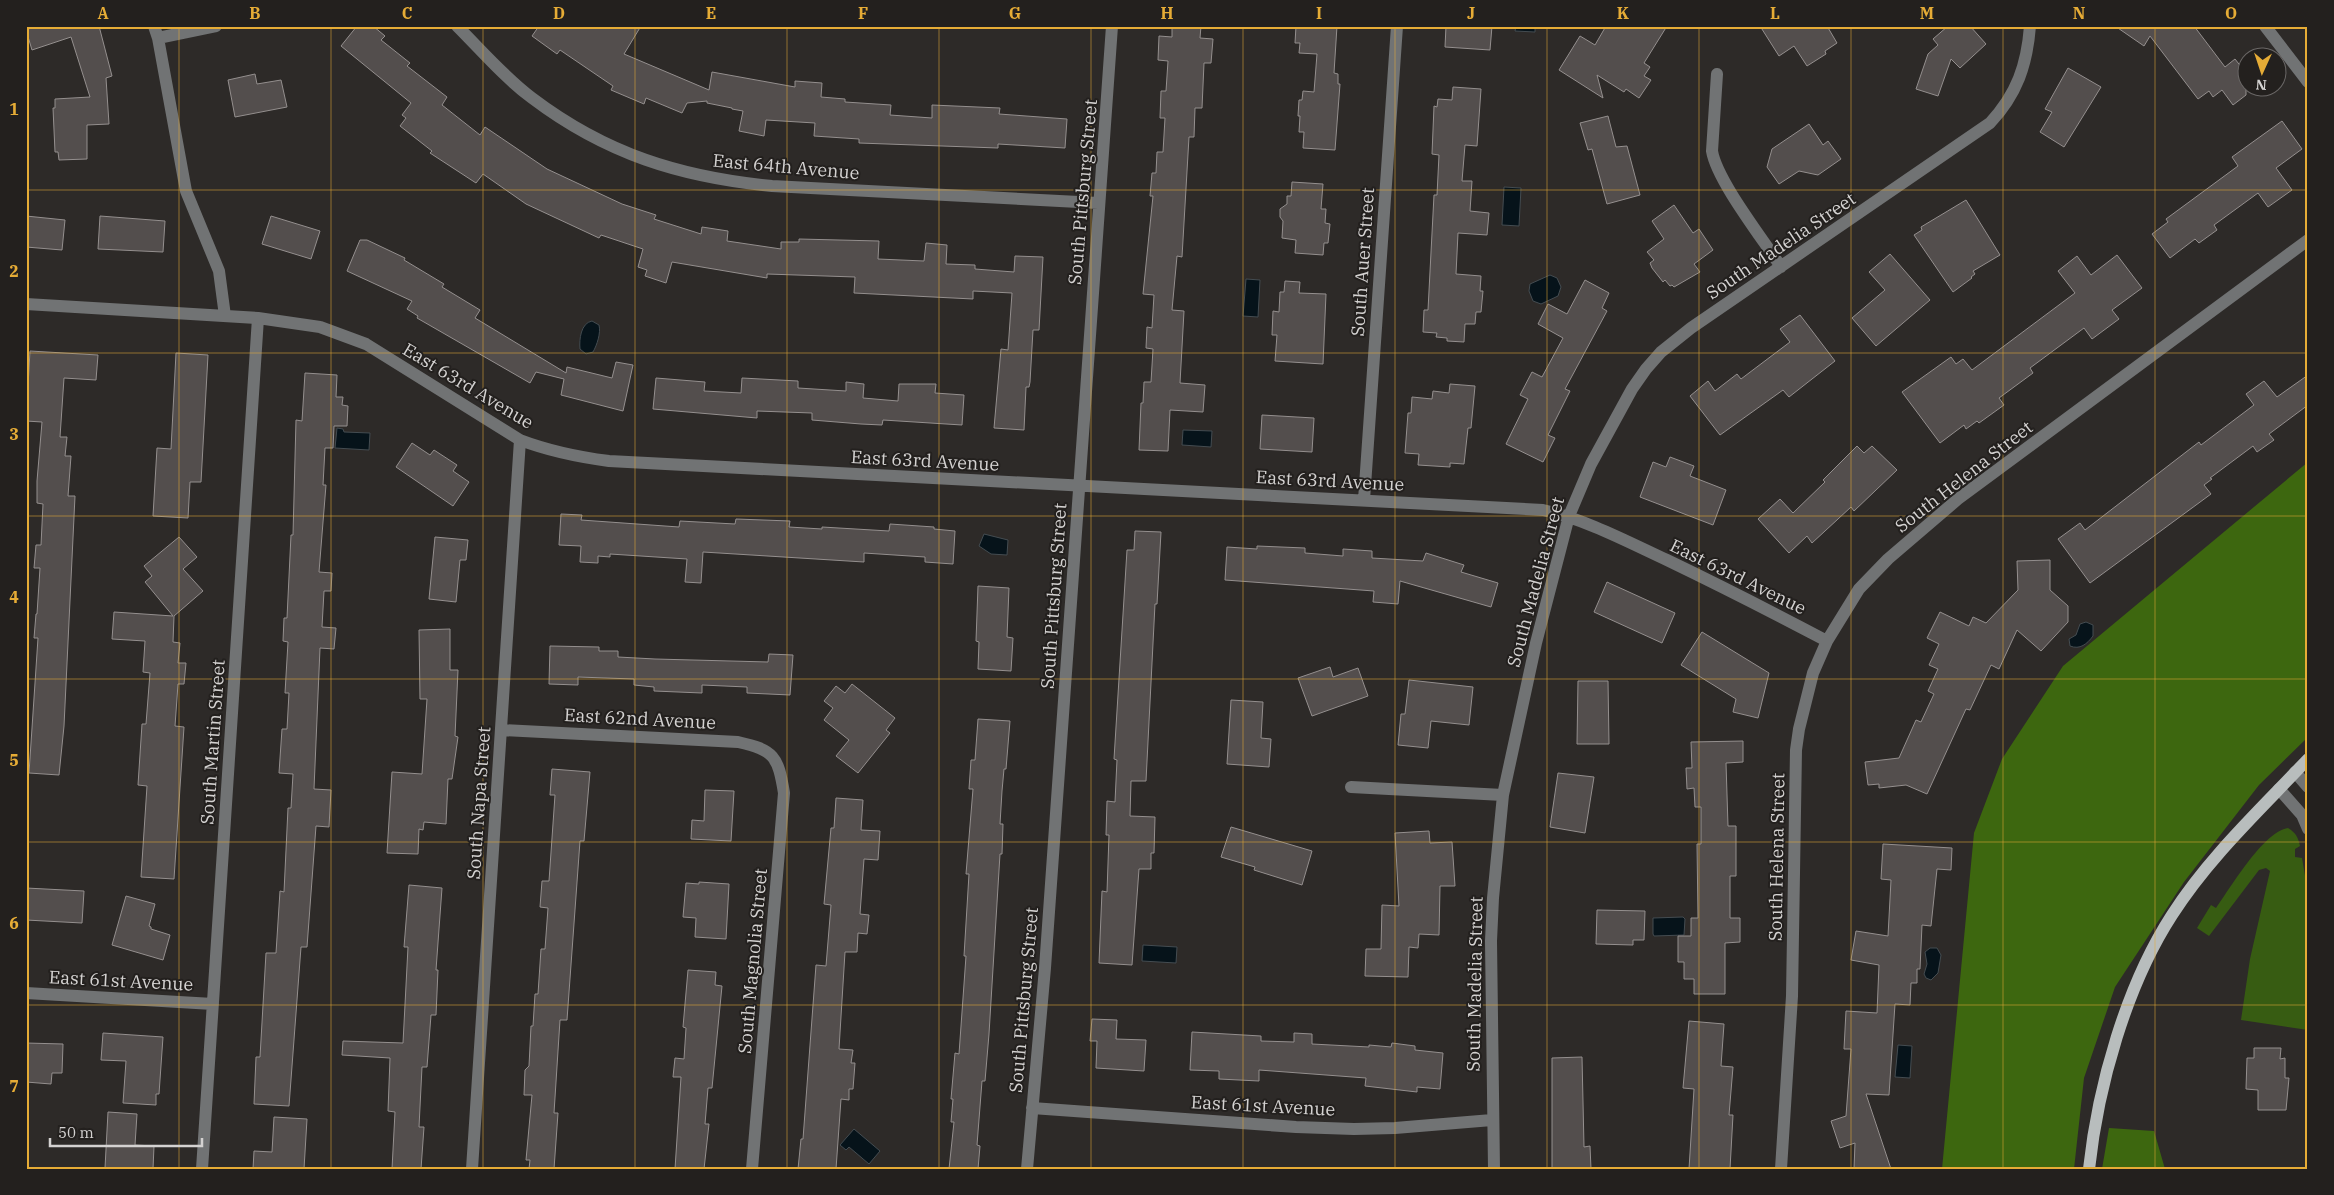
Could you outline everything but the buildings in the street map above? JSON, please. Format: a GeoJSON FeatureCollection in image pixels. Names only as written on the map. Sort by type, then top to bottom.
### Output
{"type":"FeatureCollection","features":[{"type":"Feature","properties":{"kind":"main road"},"geometry":{"type":"LineString","coordinates":[[2089,1169],[2093,1131],[2108,1065],[2145,963],[2172,915],[2239,829],[2308,759]]}},
{"type":"Feature","properties":{"kind":"street"},"geometry":{"type":"LineString","coordinates":[[216,26],[156,32],[186,191],[219,271],[224,316]]}},
{"type":"Feature","properties":{"kind":"street","name":"East 64th Avenue"},"geometry":{"type":"LineString","coordinates":[[457,26],[530,97],[566,122],[641,159],[688,174],[729,182],[772,186],[1098,203]]}},
{"type":"Feature","properties":{"kind":"street","name":"South Pittsburg Street"},"geometry":{"type":"LineString","coordinates":[[1027,1169],[1045,968],[1112,26]]}},
{"type":"Feature","properties":{"kind":"street","name":"South Auer Street"},"geometry":{"type":"LineString","coordinates":[[1364,500],[1397,26]]}},
{"type":"Feature","properties":{"kind":"street","name":"South Madelia Street"},"geometry":{"type":"LineString","coordinates":[[1494,1169],[1491,932],[1495,866],[1503,795],[1536,643],[1569,516],[1591,464],[1632,389],[1661,352],[1691,328],[1990,123],[2012,96],[2022,71],[2030,26]]}},
{"type":"Feature","properties":{"kind":"street"},"geometry":{"type":"LineString","coordinates":[[2266,26],[2308,82]]}},
{"type":"Feature","properties":{"kind":"street"},"geometry":{"type":"LineString","coordinates":[[1717,74],[1713,160],[1781,267]]}},
{"type":"Feature","properties":{"kind":"street","name":"South Helena Street"},"geometry":{"type":"LineString","coordinates":[[1781,1169],[1792,996],[1796,750],[1799,728],[1812,673],[1827,641],[1859,589],[1888,559],[1958,499],[2308,240]]}},
{"type":"Feature","properties":{"kind":"street","name":"East 63rd Avenue"},"geometry":{"type":"LineString","coordinates":[[26,304],[258,318],[320,327],[366,344],[520,440],[562,454],[609,461],[1079,487],[1521,508],[1569,516],[1600,528],[1767,609],[1827,641]]}},
{"type":"Feature","properties":{"kind":"street","name":"South Martin Street"},"geometry":{"type":"LineString","coordinates":[[202,1169],[258,318]]}},
{"type":"Feature","properties":{"kind":"street","name":"South Napa Street"},"geometry":{"type":"LineString","coordinates":[[472,1169],[520,440]]}},
{"type":"Feature","properties":{"kind":"street","name":"East 62nd Avenue"},"geometry":{"type":"LineString","coordinates":[[501,730],[738,742],[761,747],[774,757]]}},
{"type":"Feature","properties":{"kind":"street","name":"South Magnolia Street"},"geometry":{"type":"LineString","coordinates":[[752,1169],[784,793],[780,772],[774,757]]}},
{"type":"Feature","properties":{"kind":"street"},"geometry":{"type":"LineString","coordinates":[[2295,772],[2308,787]]}},
{"type":"Feature","properties":{"kind":"street"},"geometry":{"type":"LineString","coordinates":[[1351,787],[1503,795]]}},
{"type":"Feature","properties":{"kind":"street"},"geometry":{"type":"LineString","coordinates":[[2280,789],[2302,815],[2308,829]]}},
{"type":"Feature","properties":{"kind":"street","name":"East 61st Avenue"},"geometry":{"type":"LineString","coordinates":[[26,993],[213,1004]]}},
{"type":"Feature","properties":{"kind":"street","name":"East 61st Avenue"},"geometry":{"type":"LineString","coordinates":[[1032,1108],[1354,1129],[1395,1128],[1492,1120]]}},
{"type":"Feature","properties":{"kind":"green space"},"geometry":{"type":"Polygon","coordinates":[[[2308,462],[2308,737],[2259,785],[2184,882],[2115,987],[2084,1078],[2074,1169],[1942,1169],[1974,833],[2002,759],[2063,666],[2308,462]]]}},
{"type":"Feature","properties":{"kind":"green space"},"geometry":{"type":"Polygon","coordinates":[[[2288,828],[2295,834],[2300,846],[2295,849],[2295,857],[2302,858],[2308,893],[2308,1030],[2241,1020],[2250,959],[2270,871],[2266,868],[2259,870],[2209,936],[2197,928],[2211,905],[2216,908],[2259,849],[2279,831],[2288,828]]]}},
{"type":"Feature","properties":{"kind":"green space"},"geometry":{"type":"Polygon","coordinates":[[[2109,1128],[2154,1131],[2165,1169],[2102,1169],[2109,1128]]]}},
{"type":"Feature","properties":{"kind":"shaded area"},"geometry":{"type":"Polygon","coordinates":[[[1516,26],[1535,26],[1535,32],[1515,31],[1516,26]]]}},
{"type":"Feature","properties":{"kind":"shaded area"},"geometry":{"type":"Polygon","coordinates":[[[1504,187],[1521,188],[1519,226],[1502,225],[1504,187]]]}},
{"type":"Feature","properties":{"kind":"shaded area"},"geometry":{"type":"Polygon","coordinates":[[[1550,275],[1557,278],[1561,287],[1558,296],[1541,304],[1533,301],[1529,291],[1530,284],[1550,275]]]}},
{"type":"Feature","properties":{"kind":"shaded area"},"geometry":{"type":"Polygon","coordinates":[[[1246,279],[1260,280],[1258,317],[1243,316],[1246,279]]]}},
{"type":"Feature","properties":{"kind":"shaded area"},"geometry":{"type":"Polygon","coordinates":[[[592,321],[599,325],[599,335],[593,352],[586,354],[580,349],[580,336],[585,325],[592,321]]]}},
{"type":"Feature","properties":{"kind":"shaded area"},"geometry":{"type":"Polygon","coordinates":[[[337,428],[343,429],[344,432],[370,433],[369,450],[335,448],[337,428]]]}},
{"type":"Feature","properties":{"kind":"shaded area"},"geometry":{"type":"Polygon","coordinates":[[[1183,430],[1212,431],[1211,447],[1182,445],[1183,430]]]}},
{"type":"Feature","properties":{"kind":"shaded area"},"geometry":{"type":"Polygon","coordinates":[[[984,534],[1008,540],[1007,555],[991,554],[979,546],[984,534]]]}},
{"type":"Feature","properties":{"kind":"shaded area"},"geometry":{"type":"Polygon","coordinates":[[[2086,622],[2093,625],[2093,636],[2083,646],[2070,646],[2069,639],[2076,635],[2080,624],[2086,622]]]}},
{"type":"Feature","properties":{"kind":"shaded area"},"geometry":{"type":"Polygon","coordinates":[[[1683,917],[1685,919],[1684,935],[1654,936],[1653,918],[1683,917]]]}},
{"type":"Feature","properties":{"kind":"shaded area"},"geometry":{"type":"Polygon","coordinates":[[[1143,945],[1177,947],[1176,963],[1142,961],[1143,945]]]}},
{"type":"Feature","properties":{"kind":"shaded area"},"geometry":{"type":"Polygon","coordinates":[[[1930,948],[1937,948],[1941,955],[1938,973],[1931,980],[1926,978],[1924,974],[1927,964],[1925,952],[1930,948]]]}},
{"type":"Feature","properties":{"kind":"shaded area"},"geometry":{"type":"Polygon","coordinates":[[[1898,1045],[1912,1046],[1910,1078],[1895,1077],[1898,1045]]]}},
{"type":"Feature","properties":{"kind":"shaded area"},"geometry":{"type":"Polygon","coordinates":[[[854,1129],[880,1151],[869,1164],[849,1147],[846,1150],[840,1145],[854,1129]]]}}]}
